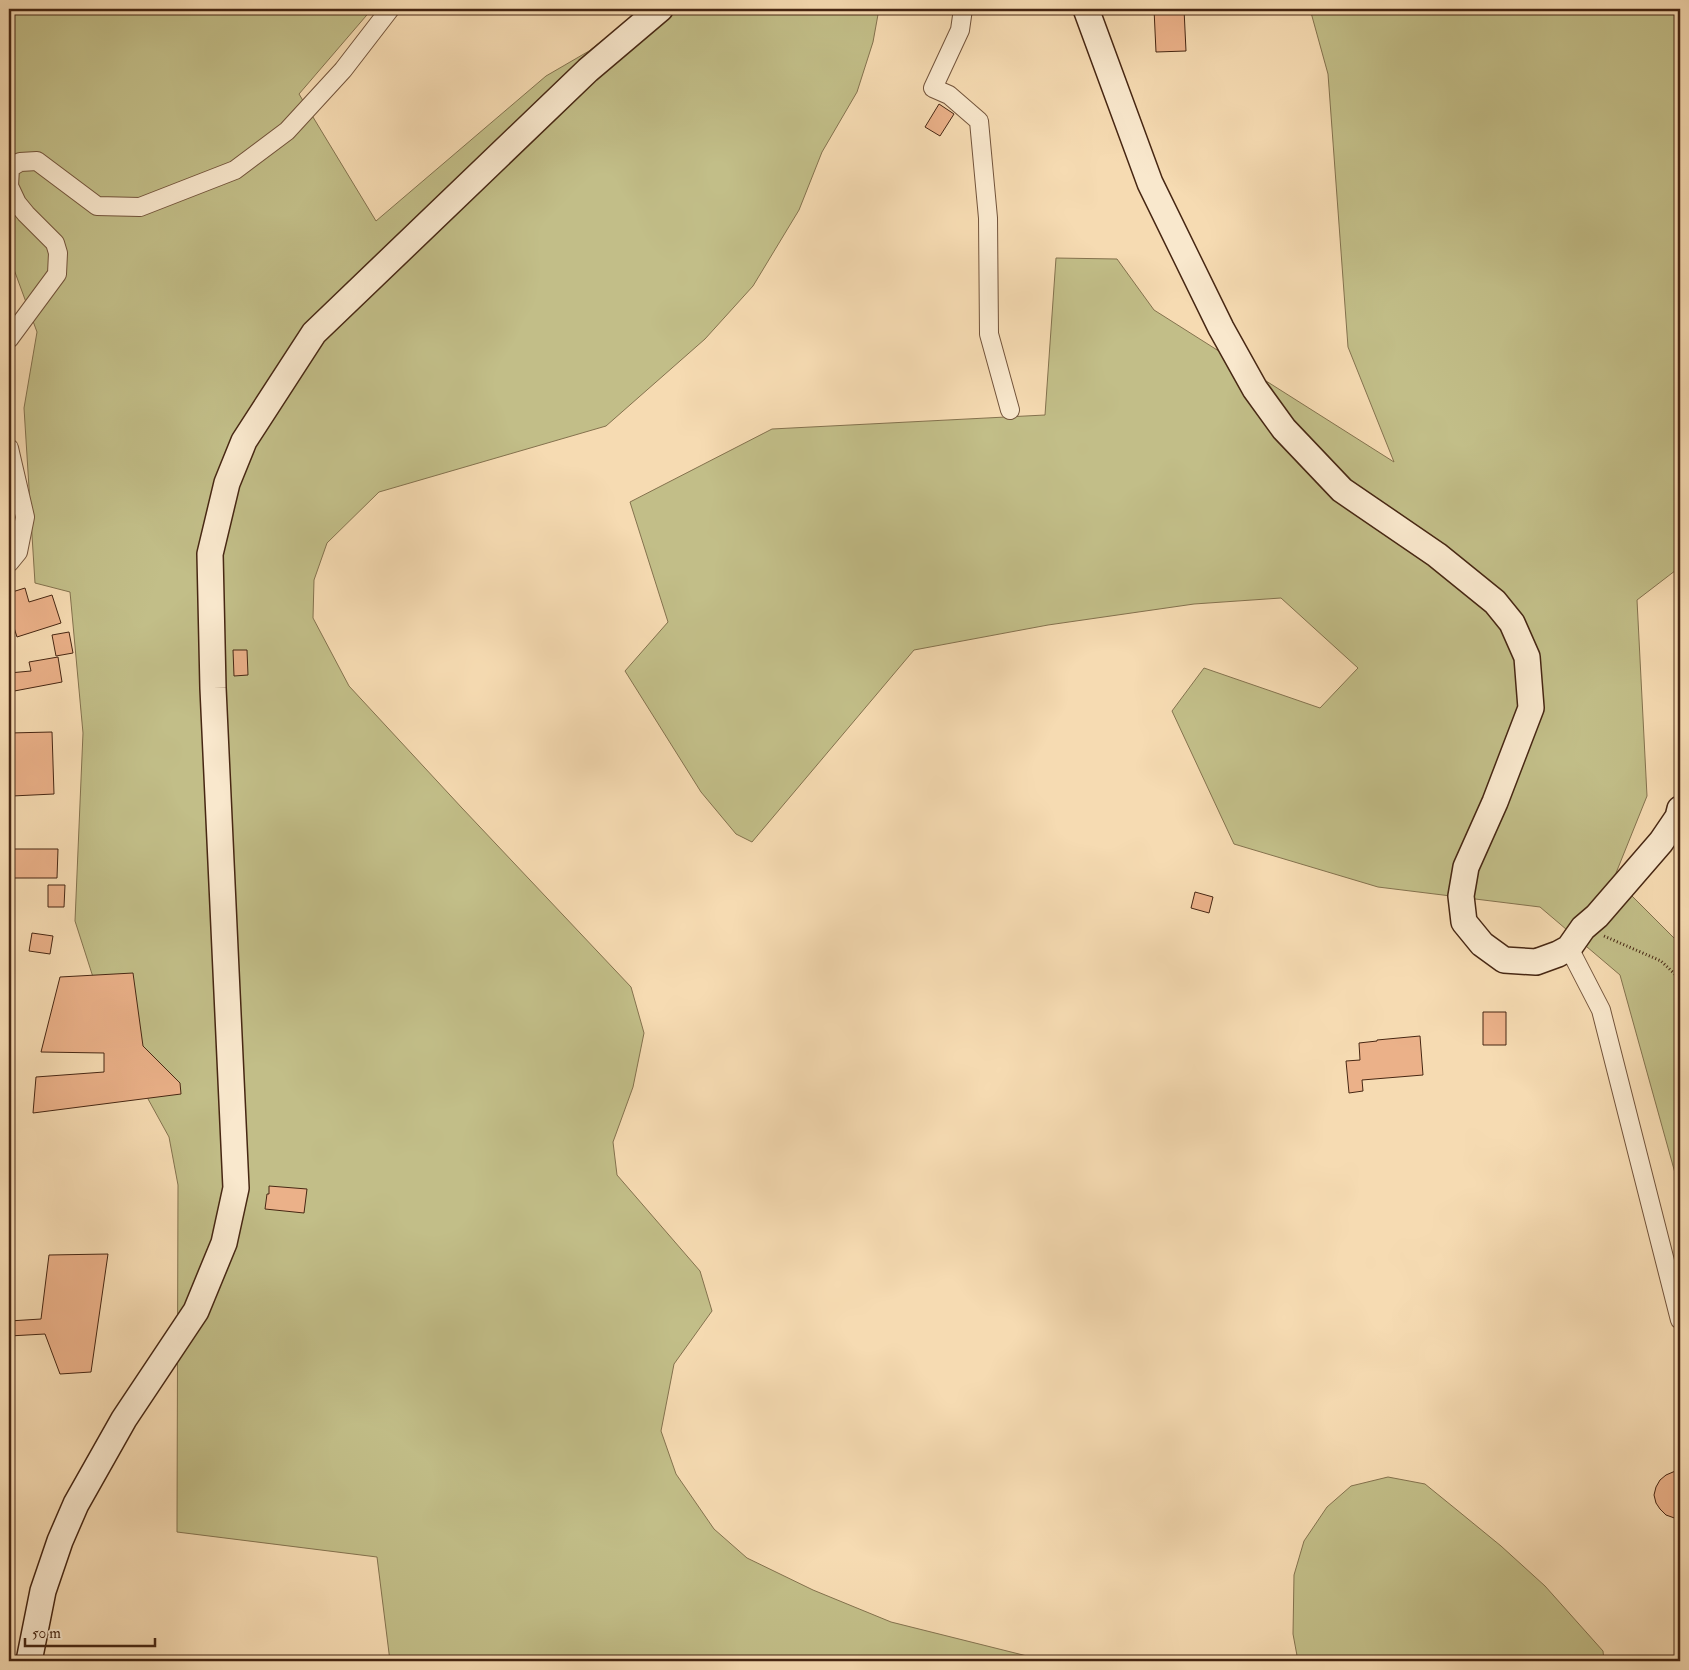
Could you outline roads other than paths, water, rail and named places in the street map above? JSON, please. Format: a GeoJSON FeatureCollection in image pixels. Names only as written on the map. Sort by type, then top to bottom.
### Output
{"type":"FeatureCollection","features":[{"type":"Feature","properties":{"kind":"street"},"geometry":{"type":"LineString","coordinates":[[9,339],[58,274],[58,253],[55,243],[17,203],[10,186],[10,168],[20,162],[36,161],[97,206],[140,208],[235,170],[287,131],[343,70],[390,9]]}},
{"type":"Feature","properties":{"kind":"street"},"geometry":{"type":"LineString","coordinates":[[29,1661],[43,1591],[60,1541],[76,1504],[124,1419],[196,1311],[224,1243],[236,1188],[213,698],[210,554],[227,483],[244,441],[314,333],[588,70],[660,9]]}},
{"type":"Feature","properties":{"kind":"street"},"geometry":{"type":"LineString","coordinates":[[963,9],[960,30],[933,88],[949,95],[979,121],[988,218],[989,334],[1010,410]]}},
{"type":"Feature","properties":{"kind":"street"},"geometry":{"type":"LineString","coordinates":[[1086,9],[1150,183],[1221,328],[1255,389],[1284,430],[1342,490],[1437,555],[1495,602],[1512,623],[1527,657],[1530,708],[1495,802],[1466,867],[1461,896],[1464,922],[1482,944],[1504,960],[1536,962],[1558,954],[1569,948],[1582,928],[1597,916],[1661,842],[1678,817],[1680,809]]}},
{"type":"Feature","properties":{"kind":"street"},"geometry":{"type":"LineString","coordinates":[[9,448],[25,517],[18,552],[9,563]]}},
{"type":"Feature","properties":{"kind":"street"},"geometry":{"type":"LineString","coordinates":[[1569,948],[1601,1010],[1680,1320]]}}]}
